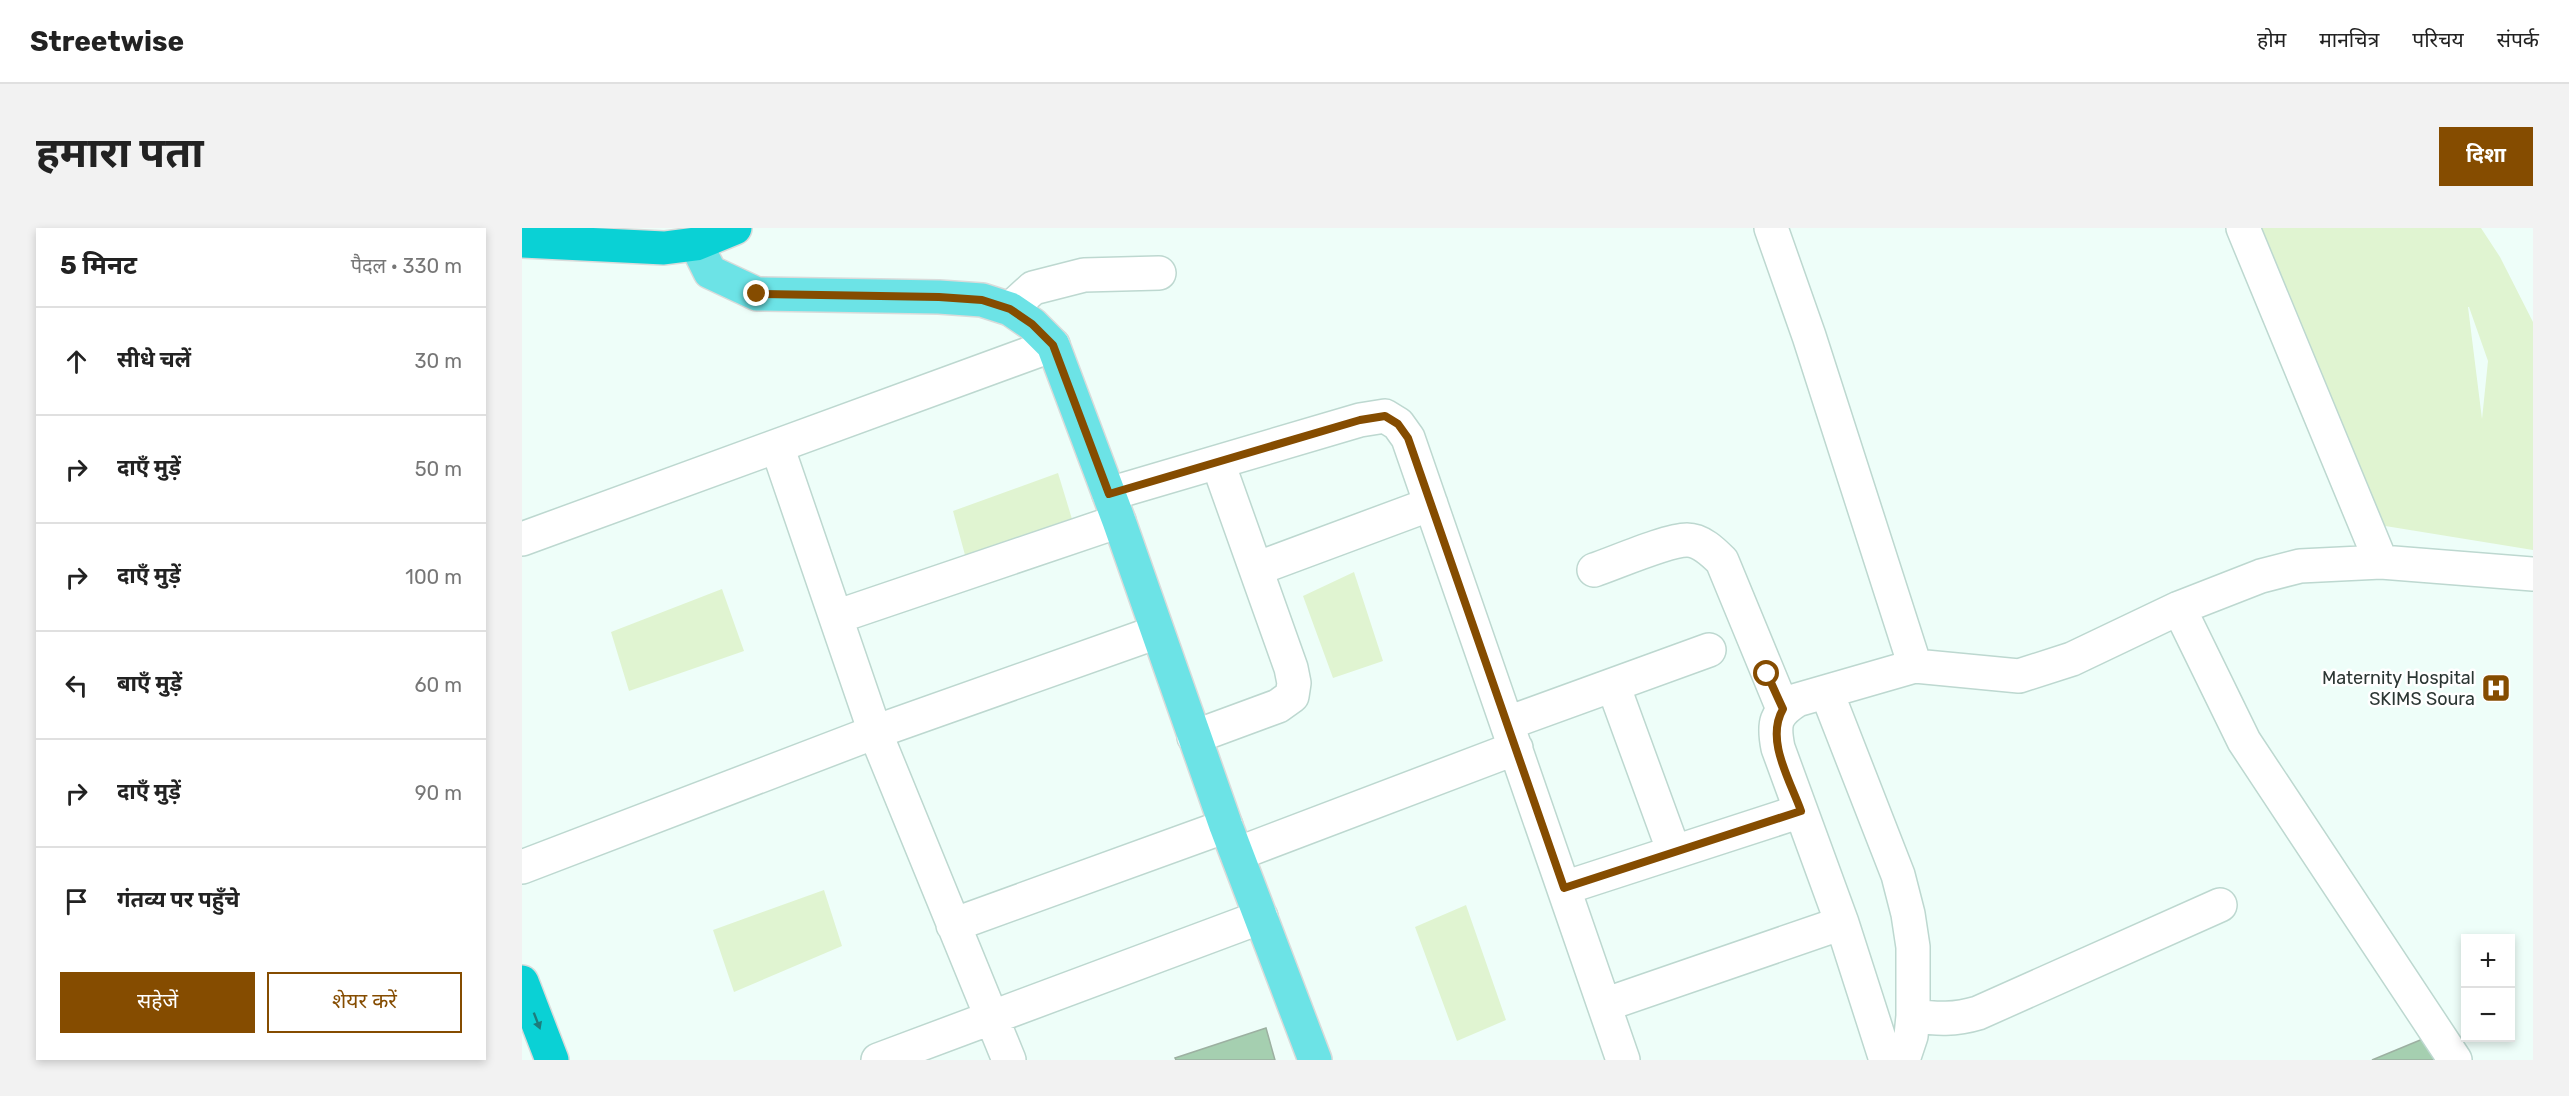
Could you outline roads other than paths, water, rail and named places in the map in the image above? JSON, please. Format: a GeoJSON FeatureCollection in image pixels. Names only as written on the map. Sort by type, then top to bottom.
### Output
{"type":"FeatureCollection","features":[{"type":"Feature","properties":{"kind":"highway"},"geometry":{"type":"LineString","coordinates":[[522,241],[583,235],[664,248],[696,244],[735,228]]}},
{"type":"Feature","properties":{"kind":"highway"},"geometry":{"type":"LineString","coordinates":[[522,982],[552,1060]]}},
{"type":"Feature","properties":{"kind":"main road"},"geometry":{"type":"LineString","coordinates":[[696,244],[710,272],[757,294],[939,297],[982,300],[1010,309],[1032,324],[1053,345],[1114,508],[1194,737],[1315,1060]]}},
{"type":"Feature","properties":{"kind":"street"},"geometry":{"type":"LineString","coordinates":[[1771,228],[1809,336],[1915,666]]}},
{"type":"Feature","properties":{"kind":"street"},"geometry":{"type":"LineString","coordinates":[[2243,228],[2381,562]]}},
{"type":"Feature","properties":{"kind":"street"},"geometry":{"type":"LineString","coordinates":[[1010,309],[1033,288],[1084,275],[1159,273]]}},
{"type":"Feature","properties":{"kind":"street"},"geometry":{"type":"LineString","coordinates":[[522,539],[1053,345]]}},
{"type":"Feature","properties":{"kind":"street"},"geometry":{"type":"LineString","coordinates":[[836,617],[1114,508],[1218,463],[1360,420],[1385,416],[1398,424],[1408,438],[1623,1060]]}},
{"type":"Feature","properties":{"kind":"street"},"geometry":{"type":"LineString","coordinates":[[777,446],[875,732],[1009,1060]]}},
{"type":"Feature","properties":{"kind":"street"},"geometry":{"type":"LineString","coordinates":[[1194,737],[1278,706],[1292,696],[1294,683],[1291,668],[1218,463]]}},
{"type":"Feature","properties":{"kind":"street"},"geometry":{"type":"LineString","coordinates":[[1256,569],[1431,504]]}},
{"type":"Feature","properties":{"kind":"street"},"geometry":{"type":"LineString","coordinates":[[1594,570],[1672,543],[1688,540],[1712,551],[1722,561],[1780,714],[1775,734],[1778,747],[1842,922],[1886,1060]]}},
{"type":"Feature","properties":{"kind":"street"},"geometry":{"type":"LineString","coordinates":[[1780,714],[1797,700],[1915,666],[2019,676],[2072,659],[2179,608],[2261,576],[2300,566],[2381,562],[2533,574]]}},
{"type":"Feature","properties":{"kind":"street"},"geometry":{"type":"LineString","coordinates":[[2179,608],[2244,741],[2455,1060]]}},
{"type":"Feature","properties":{"kind":"street"},"geometry":{"type":"LineString","coordinates":[[522,867],[875,732],[1156,632]]}},
{"type":"Feature","properties":{"kind":"street"},"geometry":{"type":"LineString","coordinates":[[953,925],[1232,840],[1512,736],[1613,685],[1708,650]]}},
{"type":"Feature","properties":{"kind":"street"},"geometry":{"type":"LineString","coordinates":[[1613,685],[1674,852]]}},
{"type":"Feature","properties":{"kind":"street"},"geometry":{"type":"LineString","coordinates":[[1827,693],[1898,875],[1913,947],[1913,1016],[1911,1036],[1903,1060]]}},
{"type":"Feature","properties":{"kind":"street"},"geometry":{"type":"LineString","coordinates":[[1564,888],[1801,811]]}},
{"type":"Feature","properties":{"kind":"street"},"geometry":{"type":"LineString","coordinates":[[1913,1016],[1944,1020],[1978,1013],[2220,905]]}},
{"type":"Feature","properties":{"kind":"street"},"geometry":{"type":"LineString","coordinates":[[878,1060],[993,1019],[1261,917]]}},
{"type":"Feature","properties":{"kind":"street"},"geometry":{"type":"LineString","coordinates":[[1604,1005],[1842,922]]}},
{"type":"Feature","properties":{"kind":"place","name":"Maternity Hospital SKIMS Soura"},"geometry":{"type":"Point","coordinates":[2496,688]}}]}
